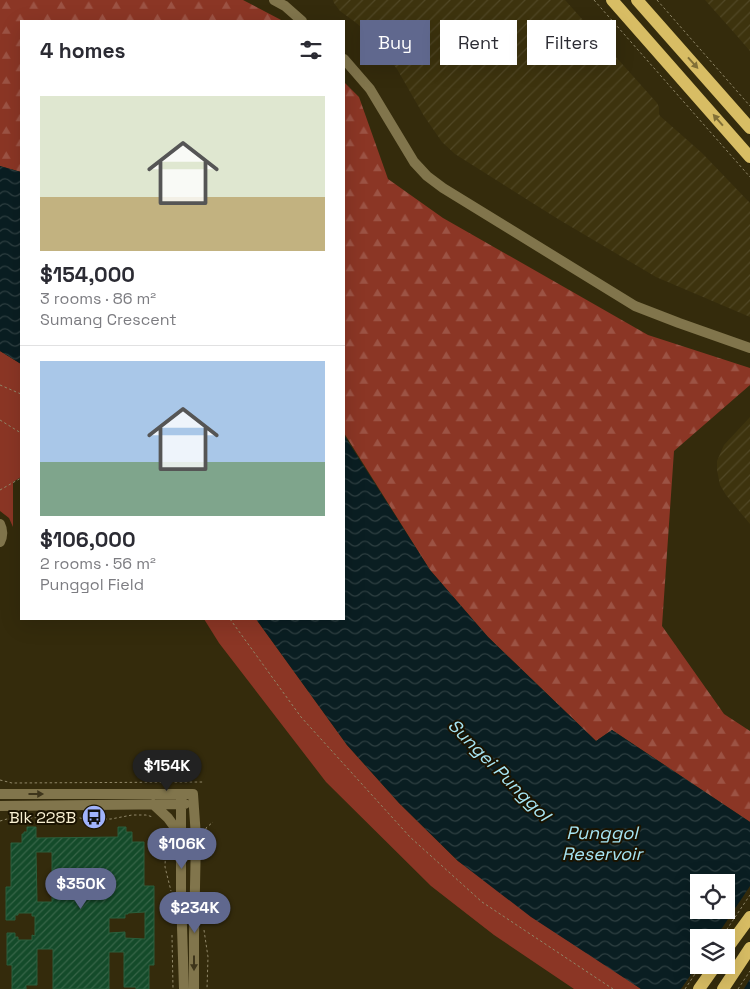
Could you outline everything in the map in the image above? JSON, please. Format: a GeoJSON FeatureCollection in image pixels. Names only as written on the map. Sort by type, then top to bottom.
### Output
{"type":"FeatureCollection","features":[{"type":"Feature","properties":{"kind":"main road"},"geometry":{"type":"LineString","coordinates":[[612,0],[750,157]]}},
{"type":"Feature","properties":{"kind":"main road"},"geometry":{"type":"LineString","coordinates":[[637,0],[750,128]]}},
{"type":"Feature","properties":{"kind":"main road"},"geometry":{"type":"LineString","coordinates":[[735,938],[750,917]]}},
{"type":"Feature","properties":{"kind":"main road"},"geometry":{"type":"LineString","coordinates":[[722,989],[750,948]]}},
{"type":"Feature","properties":{"kind":"main road"},"geometry":{"type":"LineString","coordinates":[[699,989],[710,974]]}},
{"type":"Feature","properties":{"kind":"street"},"geometry":{"type":"LineString","coordinates":[[274,0],[285,6],[301,20]]}},
{"type":"Feature","properties":{"kind":"street"},"geometry":{"type":"LineString","coordinates":[[345,61],[370,90],[414,162],[427,176],[443,188],[635,306],[750,348]]}},
{"type":"Feature","properties":{"kind":"street"},"geometry":{"type":"LineString","coordinates":[[0,524],[3,530],[0,542]]}},
{"type":"Feature","properties":{"kind":"street"},"geometry":{"type":"LineString","coordinates":[[2,792],[194,799],[196,837],[194,989]]}},
{"type":"Feature","properties":{"kind":"street"},"geometry":{"type":"LineString","coordinates":[[2,807],[153,804],[181,799]]}},
{"type":"Feature","properties":{"kind":"street"},"geometry":{"type":"LineString","coordinates":[[181,799],[181,896],[184,989]]}},
{"type":"Feature","properties":{"kind":"street"},"geometry":{"type":"LineString","coordinates":[[153,804],[168,818],[181,836]]}},
{"type":"Feature","properties":{"kind":"path"},"geometry":{"type":"LineString","coordinates":[[594,0],[750,177]]}},
{"type":"Feature","properties":{"kind":"path"},"geometry":{"type":"LineString","coordinates":[[657,0],[750,106]]}},
{"type":"Feature","properties":{"kind":"path"},"geometry":{"type":"LineString","coordinates":[[0,385],[20,394]]}},
{"type":"Feature","properties":{"kind":"path"},"geometry":{"type":"LineString","coordinates":[[0,420],[20,432]]}},
{"type":"Feature","properties":{"kind":"path"},"geometry":{"type":"LineString","coordinates":[[0,490],[20,479]]}},
{"type":"Feature","properties":{"kind":"path"},"geometry":{"type":"LineString","coordinates":[[231,620],[301,717],[410,837],[482,902],[613,989]]}},
{"type":"Feature","properties":{"kind":"path"},"geometry":{"type":"LineString","coordinates":[[0,780],[12,783],[203,782]]}},
{"type":"Feature","properties":{"kind":"path"},"geometry":{"type":"LineString","coordinates":[[0,821],[6,819],[70,816],[85,819],[110,818],[132,815],[146,815],[156,819]]}},
{"type":"Feature","properties":{"kind":"path"},"geometry":{"type":"LineString","coordinates":[[205,836],[206,828],[213,822]]}},
{"type":"Feature","properties":{"kind":"path"},"geometry":{"type":"LineString","coordinates":[[165,829],[166,867],[171,891]]}},
{"type":"Feature","properties":{"kind":"path"},"geometry":{"type":"LineString","coordinates":[[727,929],[750,895]]}},
{"type":"Feature","properties":{"kind":"path"},"geometry":{"type":"LineString","coordinates":[[204,928],[208,957],[207,989]]}},
{"type":"Feature","properties":{"kind":"path"},"geometry":{"type":"LineString","coordinates":[[172,936],[173,989]]}},
{"type":"Feature","properties":{"kind":"path"},"geometry":{"type":"LineString","coordinates":[[738,989],[750,970]]}},
{"type":"Feature","properties":{"kind":"path"},"geometry":{"type":"LineString","coordinates":[[685,989],[696,974]]}},
{"type":"Feature","properties":{"kind":"shaded area"},"geometry":{"type":"Polygon","coordinates":[[[333,0],[565,0],[583,20],[527,20],[527,65],[616,65],[616,57],[657,103],[660,116],[702,153],[750,203],[750,317],[656,277],[558,219],[455,154],[442,142],[424,116],[394,65],[430,65],[430,20],[360,20],[360,26],[340,11],[333,0]]]}},
{"type":"Feature","properties":{"kind":"shaded area"},"geometry":{"type":"Polygon","coordinates":[[[705,0],[750,0],[750,51],[730,28],[705,0]]]}},
{"type":"Feature","properties":{"kind":"shaded area"},"geometry":{"type":"Polygon","coordinates":[[[750,417],[750,524],[720,485],[717,461],[724,445],[750,417]]]}},
{"type":"Feature","properties":{"kind":"green space"},"geometry":{"type":"Polygon","coordinates":[[[0,0],[243,0],[281,20],[20,20],[20,172],[0,166],[0,0]]]}},
{"type":"Feature","properties":{"kind":"green space"},"geometry":{"type":"Polygon","coordinates":[[[345,83],[359,97],[388,179],[443,218],[648,335],[750,368],[750,385],[674,451],[662,626],[724,714],[750,731],[750,822],[612,730],[596,741],[488,637],[430,570],[345,435],[345,83]]]}},
{"type":"Feature","properties":{"kind":"green space"},"geometry":{"type":"Polygon","coordinates":[[[0,351],[20,363],[20,478],[13,482],[13,527],[9,518],[0,511],[0,351]]]}},
{"type":"Feature","properties":{"kind":"green space"},"geometry":{"type":"Polygon","coordinates":[[[205,620],[257,620],[347,745],[399,803],[458,861],[641,989],[574,989],[494,935],[431,886],[326,782],[219,643],[205,620]]]}},
{"type":"Feature","properties":{"kind":"water"},"geometry":{"type":"Polygon","coordinates":[[[0,166],[20,172],[20,363],[0,351],[0,166]]]}},
{"type":"Feature","properties":{"kind":"water","name":"Punggol Reservoir"},"geometry":{"type":"Polygon","coordinates":[[[345,437],[430,570],[488,637],[596,741],[612,730],[750,822],[750,989],[641,989],[531,917],[458,861],[399,803],[347,745],[257,620],[345,620],[345,437]]]}},
{"type":"Feature","properties":{"kind":"pier"},"geometry":{"type":"Polygon","coordinates":[[[750,886],[750,979],[744,989],[681,989],[691,974],[735,974],[735,929],[721,929],[728,919],[735,919],[735,908],[750,886]]]}},
{"type":"Feature","properties":{"kind":"building"},"geometry":{"type":"Polygon","coordinates":[[[27,827],[36,827],[36,838],[118,837],[118,827],[126,827],[126,832],[132,832],[132,842],[144,842],[144,886],[154,886],[154,965],[149,965],[149,989],[124,987],[124,952],[109,952],[109,989],[53,989],[53,949],[37,949],[37,985],[26,985],[26,989],[12,989],[12,965],[7,965],[7,933],[15,933],[15,937],[18,937],[18,940],[32,940],[32,935],[35,936],[35,916],[32,916],[32,913],[18,913],[18,915],[15,915],[15,920],[6,920],[6,887],[11,887],[11,843],[22,843],[22,834],[27,832],[27,827]],[[36,852],[37,902],[52,902],[52,852],[36,852]],[[145,912],[128,913],[125,914],[125,918],[109,918],[109,933],[125,932],[125,938],[145,939],[145,912]]]}},
{"type":"Feature","properties":{"kind":"place","name":"Blk 228B"},"geometry":{"type":"Point","coordinates":[94,817]}},
{"type":"Feature","properties":{"kind":"water label","name":"Sungei Punggol"},"geometry":{"type":"Point","coordinates":[499,770]}}]}
